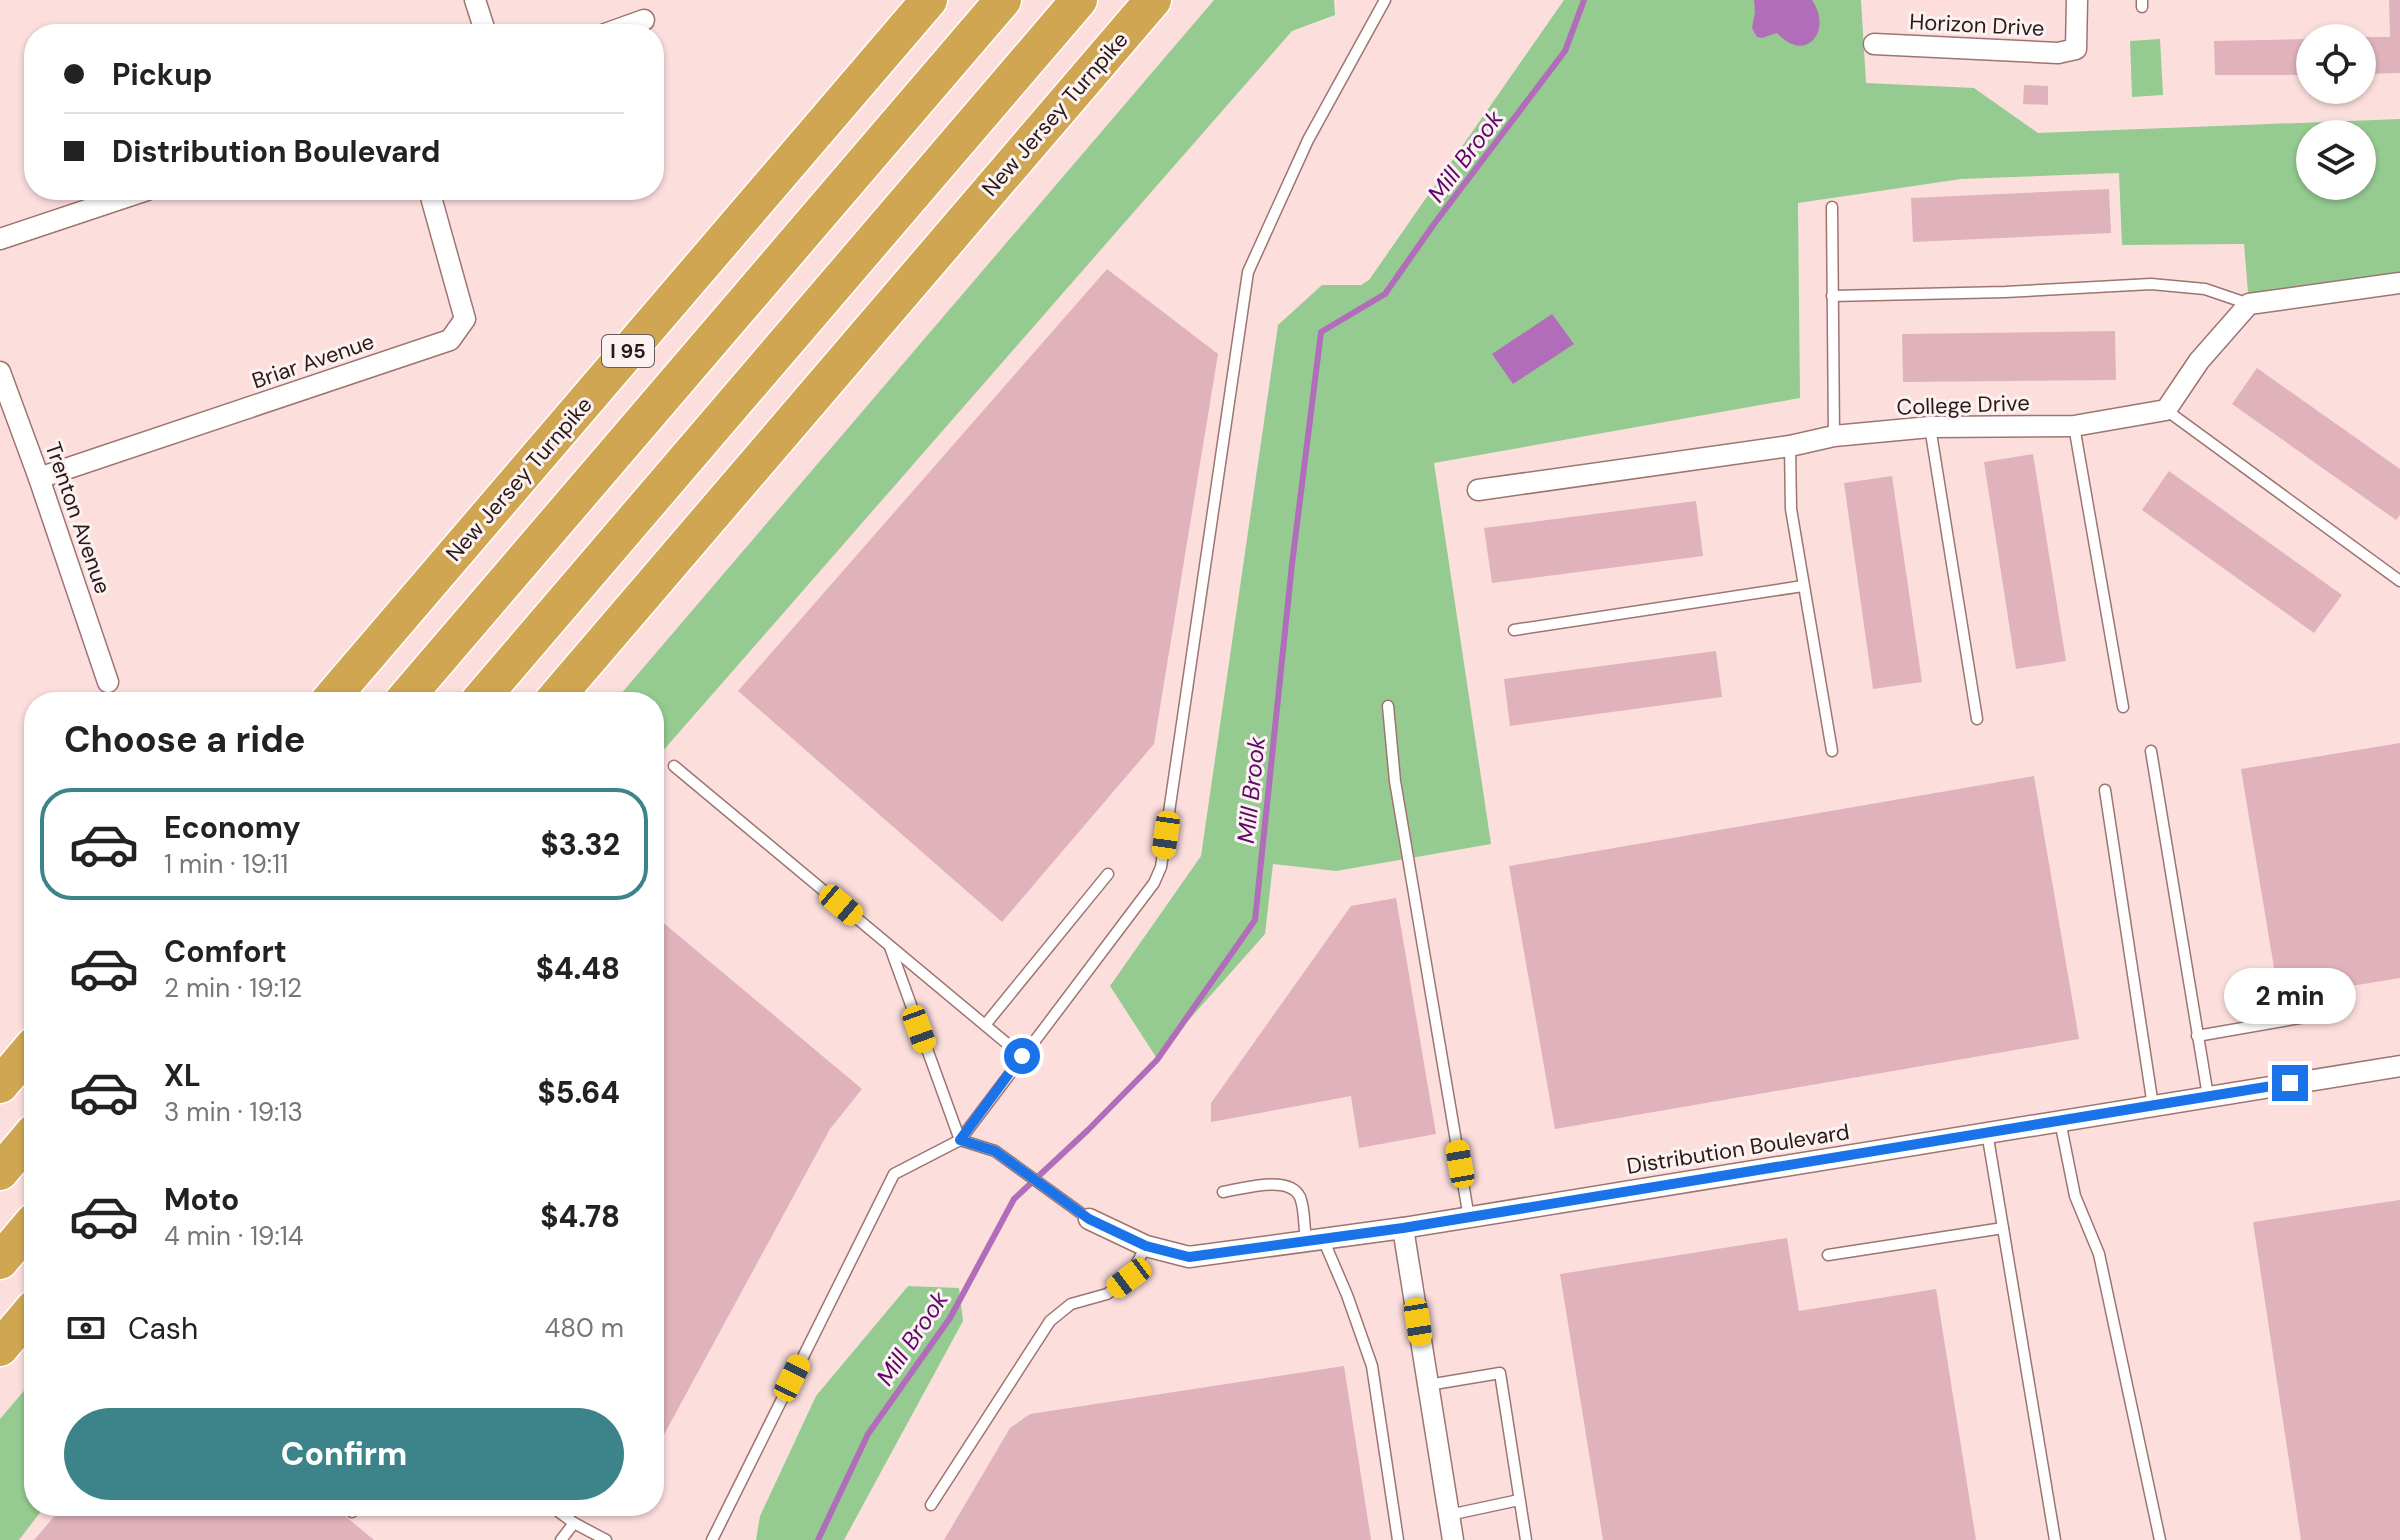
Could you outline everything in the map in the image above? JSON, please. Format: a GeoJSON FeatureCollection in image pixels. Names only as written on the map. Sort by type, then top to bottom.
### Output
{"type":"FeatureCollection","features":[{"type":"Feature","properties":{"kind":"highway","name":"New Jersey Turnpike"},"geometry":{"type":"LineString","coordinates":[[337,692],[929,0]]}},
{"type":"Feature","properties":{"kind":"highway","name":"I 95"},"geometry":{"type":"LineString","coordinates":[[411,692],[1003,0]]}},
{"type":"Feature","properties":{"kind":"highway"},"geometry":{"type":"LineString","coordinates":[[487,692],[1079,0]]}},
{"type":"Feature","properties":{"kind":"highway","name":"New Jersey Turnpike"},"geometry":{"type":"LineString","coordinates":[[561,692],[1153,0]]}},
{"type":"Feature","properties":{"kind":"highway"},"geometry":{"type":"LineString","coordinates":[[0,1085],[24,1057]]}},
{"type":"Feature","properties":{"kind":"highway"},"geometry":{"type":"LineString","coordinates":[[0,1172],[24,1144]]}},
{"type":"Feature","properties":{"kind":"highway"},"geometry":{"type":"LineString","coordinates":[[0,1261],[24,1233]]}},
{"type":"Feature","properties":{"kind":"highway"},"geometry":{"type":"LineString","coordinates":[[0,1348],[24,1320]]}},
{"type":"Feature","properties":{"kind":"street"},"geometry":{"type":"LineString","coordinates":[[475,0],[483,24]]}},
{"type":"Feature","properties":{"kind":"street","name":"Horizon Drive"},"geometry":{"type":"LineString","coordinates":[[1874,44],[2058,53],[2076,49],[2077,0]]}},
{"type":"Feature","properties":{"kind":"street"},"geometry":{"type":"LineString","coordinates":[[633,24],[644,20]]}},
{"type":"Feature","properties":{"kind":"street"},"geometry":{"type":"LineString","coordinates":[[0,239],[117,200]]}},
{"type":"Feature","properties":{"kind":"street","name":"Briar Avenue"},"geometry":{"type":"LineString","coordinates":[[39,478],[450,340],[465,319],[432,200]]}},
{"type":"Feature","properties":{"kind":"street"},"geometry":{"type":"LineString","coordinates":[[2166,410],[2199,361],[2249,304],[2400,283]]}},
{"type":"Feature","properties":{"kind":"street","name":"Trenton Avenue"},"geometry":{"type":"LineString","coordinates":[[0,372],[108,682]]}},
{"type":"Feature","properties":{"kind":"street","name":"College Drive"},"geometry":{"type":"LineString","coordinates":[[1478,490],[1790,446],[1834,436],[1930,427],[2074,426],[2166,410]]}},
{"type":"Feature","properties":{"kind":"street","name":"Distribution Boulevard"},"geometry":{"type":"LineString","coordinates":[[1089,1219],[1146,1246],[1189,1257],[1469,1218],[2400,1066]]}},
{"type":"Feature","properties":{"kind":"street"},"geometry":{"type":"LineString","coordinates":[[1403,1228],[1453,1540]]}},
{"type":"Feature","properties":{"kind":"lane"},"geometry":{"type":"LineString","coordinates":[[712,1540],[894,1174],[960,1140],[1154,883],[1161,867],[1248,272],[1308,140],[1385,0]]}},
{"type":"Feature","properties":{"kind":"lane"},"geometry":{"type":"LineString","coordinates":[[1832,207],[1834,436]]}},
{"type":"Feature","properties":{"kind":"lane"},"geometry":{"type":"LineString","coordinates":[[1832,296],[2005,292],[2151,284],[2205,289],[2249,304]]}},
{"type":"Feature","properties":{"kind":"lane"},"geometry":{"type":"LineString","coordinates":[[2166,410],[2400,581]]}},
{"type":"Feature","properties":{"kind":"lane"},"geometry":{"type":"LineString","coordinates":[[2074,426],[2123,707]]}},
{"type":"Feature","properties":{"kind":"lane"},"geometry":{"type":"LineString","coordinates":[[1930,427],[1977,719]]}},
{"type":"Feature","properties":{"kind":"lane"},"geometry":{"type":"LineString","coordinates":[[1790,446],[1791,509],[1832,751]]}},
{"type":"Feature","properties":{"kind":"lane"},"geometry":{"type":"LineString","coordinates":[[1514,630],[1803,586]]}},
{"type":"Feature","properties":{"kind":"lane"},"geometry":{"type":"LineString","coordinates":[[1388,706],[1395,781],[1469,1218]]}},
{"type":"Feature","properties":{"kind":"lane"},"geometry":{"type":"LineString","coordinates":[[2151,751],[2208,1096]]}},
{"type":"Feature","properties":{"kind":"lane"},"geometry":{"type":"LineString","coordinates":[[674,766],[1022,1056]]}},
{"type":"Feature","properties":{"kind":"lane"},"geometry":{"type":"LineString","coordinates":[[2105,790],[2153,1106]]}},
{"type":"Feature","properties":{"kind":"lane"},"geometry":{"type":"LineString","coordinates":[[985,1025],[1108,874]]}},
{"type":"Feature","properties":{"kind":"lane"},"geometry":{"type":"LineString","coordinates":[[889,945],[960,1140]]}},
{"type":"Feature","properties":{"kind":"lane"},"geometry":{"type":"LineString","coordinates":[[2197,1036],[2340,1011]]}},
{"type":"Feature","properties":{"kind":"lane"},"geometry":{"type":"LineString","coordinates":[[2060,1121],[2075,1196],[2099,1254],[2160,1540]]}},
{"type":"Feature","properties":{"kind":"lane"},"geometry":{"type":"LineString","coordinates":[[1987,1132],[2055,1540]]}},
{"type":"Feature","properties":{"kind":"lane"},"geometry":{"type":"LineString","coordinates":[[960,1140],[995,1151],[1089,1219]]}},
{"type":"Feature","properties":{"kind":"lane"},"geometry":{"type":"LineString","coordinates":[[1223,1192],[1276,1184],[1291,1188],[1299,1197],[1314,1240],[1347,1295],[1372,1366],[1398,1540]]}},
{"type":"Feature","properties":{"kind":"lane"},"geometry":{"type":"LineString","coordinates":[[1828,1255],[2003,1228]]}},
{"type":"Feature","properties":{"kind":"lane"},"geometry":{"type":"LineString","coordinates":[[931,1505],[1050,1321],[1071,1304],[1107,1294],[1129,1278],[1146,1246]]}},
{"type":"Feature","properties":{"kind":"lane"},"geometry":{"type":"LineString","coordinates":[[1428,1385],[1500,1373],[1526,1540]]}},
{"type":"Feature","properties":{"kind":"lane"},"geometry":{"type":"LineString","coordinates":[[1449,1515],[1519,1500]]}},
{"type":"Feature","properties":{"kind":"lane"},"geometry":{"type":"LineString","coordinates":[[565,1516],[606,1540]]}},
{"type":"Feature","properties":{"kind":"lane"},"geometry":{"type":"LineString","coordinates":[[561,1540],[574,1523]]}},
{"type":"Feature","properties":{"kind":"green space"},"geometry":{"type":"Polygon","coordinates":[[[1214,0],[1334,0],[1335,15],[1292,31],[664,750],[664,692],[623,692],[1214,0]]]}},
{"type":"Feature","properties":{"kind":"green space"},"geometry":{"type":"Polygon","coordinates":[[[1564,0],[1861,0],[1866,83],[1974,88],[2038,133],[2296,123],[2296,200],[2376,200],[2374,120],[2400,119],[2400,286],[2249,304],[2244,244],[2122,245],[2119,173],[1961,179],[1798,203],[1800,398],[1434,463],[1491,844],[1336,871],[1273,864],[1265,934],[1156,1057],[1110,986],[1201,856],[1278,325],[1322,285],[1361,285],[1369,280],[1564,0]]]}},
{"type":"Feature","properties":{"kind":"green space"},"geometry":{"type":"Polygon","coordinates":[[[2160,39],[2163,95],[2132,97],[2130,41],[2160,39]]]}},
{"type":"Feature","properties":{"kind":"green space"},"geometry":{"type":"Polygon","coordinates":[[[908,1286],[959,1288],[963,1321],[844,1540],[756,1540],[760,1516],[816,1396],[908,1286]]]}},
{"type":"Feature","properties":{"kind":"green space"},"geometry":{"type":"Polygon","coordinates":[[[24,1391],[24,1516],[37,1516],[19,1540],[0,1540],[0,1419],[24,1391]]]}},
{"type":"Feature","properties":{"kind":"shaded area"},"geometry":{"type":"Polygon","coordinates":[[[1754,0],[1812,0],[1818,11],[1818,32],[1806,45],[1798,46],[1777,33],[1757,37],[1752,28],[1754,0]]]}},
{"type":"Feature","properties":{"kind":"shaded area"},"geometry":{"type":"Polygon","coordinates":[[[1552,314],[1574,344],[1513,384],[1492,354],[1552,314]]]}},
{"type":"Feature","properties":{"kind":"building"},"geometry":{"type":"Polygon","coordinates":[[[2389,0],[2400,0],[2400,73],[2376,74],[2376,37],[2390,37],[2389,0]]]}},
{"type":"Feature","properties":{"kind":"building"},"geometry":{"type":"Polygon","coordinates":[[[2296,39],[2296,75],[2215,75],[2214,41],[2296,39]]]}},
{"type":"Feature","properties":{"kind":"building"},"geometry":{"type":"Polygon","coordinates":[[[2024,85],[2048,86],[2048,105],[2023,104],[2024,85]]]}},
{"type":"Feature","properties":{"kind":"building"},"geometry":{"type":"Polygon","coordinates":[[[2109,189],[2111,233],[1913,242],[1911,198],[2109,189]]]}},
{"type":"Feature","properties":{"kind":"building"},"geometry":{"type":"Polygon","coordinates":[[[1107,269],[1218,354],[1154,744],[1002,922],[738,691],[1107,269]]]}},
{"type":"Feature","properties":{"kind":"building"},"geometry":{"type":"Polygon","coordinates":[[[2115,331],[2116,380],[1903,382],[1902,334],[2115,331]]]}},
{"type":"Feature","properties":{"kind":"building"},"geometry":{"type":"Polygon","coordinates":[[[2257,368],[2400,469],[2400,515],[2396,520],[2232,404],[2257,368]]]}},
{"type":"Feature","properties":{"kind":"building"},"geometry":{"type":"Polygon","coordinates":[[[2033,454],[2066,661],[2016,669],[1984,462],[2033,454]]]}},
{"type":"Feature","properties":{"kind":"building"},"geometry":{"type":"Polygon","coordinates":[[[2169,471],[2342,595],[2314,633],[2142,510],[2169,471]]]}},
{"type":"Feature","properties":{"kind":"building"},"geometry":{"type":"Polygon","coordinates":[[[1892,476],[1922,682],[1873,689],[1844,483],[1892,476]]]}},
{"type":"Feature","properties":{"kind":"building"},"geometry":{"type":"Polygon","coordinates":[[[1696,501],[1703,556],[1492,583],[1484,528],[1696,501]]]}},
{"type":"Feature","properties":{"kind":"building"},"geometry":{"type":"Polygon","coordinates":[[[1716,651],[1722,697],[1510,726],[1504,679],[1716,651]]]}},
{"type":"Feature","properties":{"kind":"building"},"geometry":{"type":"Polygon","coordinates":[[[2400,743],[2400,978],[2279,998],[2241,769],[2400,743]]]}},
{"type":"Feature","properties":{"kind":"building"},"geometry":{"type":"Polygon","coordinates":[[[2034,776],[2079,1039],[1555,1129],[1509,866],[2034,776]]]}},
{"type":"Feature","properties":{"kind":"building"},"geometry":{"type":"Polygon","coordinates":[[[1396,898],[1436,1134],[1359,1148],[1351,1096],[1211,1122],[1211,1103],[1351,906],[1396,898]]]}},
{"type":"Feature","properties":{"kind":"building"},"geometry":{"type":"Polygon","coordinates":[[[664,923],[862,1089],[830,1129],[664,1435],[664,923]]]}},
{"type":"Feature","properties":{"kind":"building"},"geometry":{"type":"Polygon","coordinates":[[[2400,1200],[2400,1540],[2301,1540],[2253,1222],[2400,1200]]]}},
{"type":"Feature","properties":{"kind":"building"},"geometry":{"type":"Polygon","coordinates":[[[1787,1238],[1799,1311],[1936,1289],[1976,1540],[1603,1540],[1560,1274],[1787,1238]]]}},
{"type":"Feature","properties":{"kind":"building"},"geometry":{"type":"Polygon","coordinates":[[[1344,1366],[1371,1540],[944,1540],[1010,1428],[1030,1414],[1344,1366]]]}},
{"type":"Feature","properties":{"kind":"building"},"geometry":{"type":"Polygon","coordinates":[[[54,1516],[345,1516],[374,1540],[34,1540],[54,1516]]]}},
{"type":"Feature","properties":{"kind":"waterway","name":"Mill Brook"},"geometry":{"type":"LineString","coordinates":[[818,1540],[868,1434],[950,1318],[1014,1199],[1157,1060],[1255,920],[1292,564],[1321,332],[1385,294],[1565,51],[1584,0]]}},
{"type":"Feature","properties":{"kind":"route"},"geometry":{"type":"LineString","coordinates":[[1022,1056],[960,1140],[995,1151],[1089,1219],[1146,1246],[1189,1257],[1403,1228],[2290,1083]]}}]}
